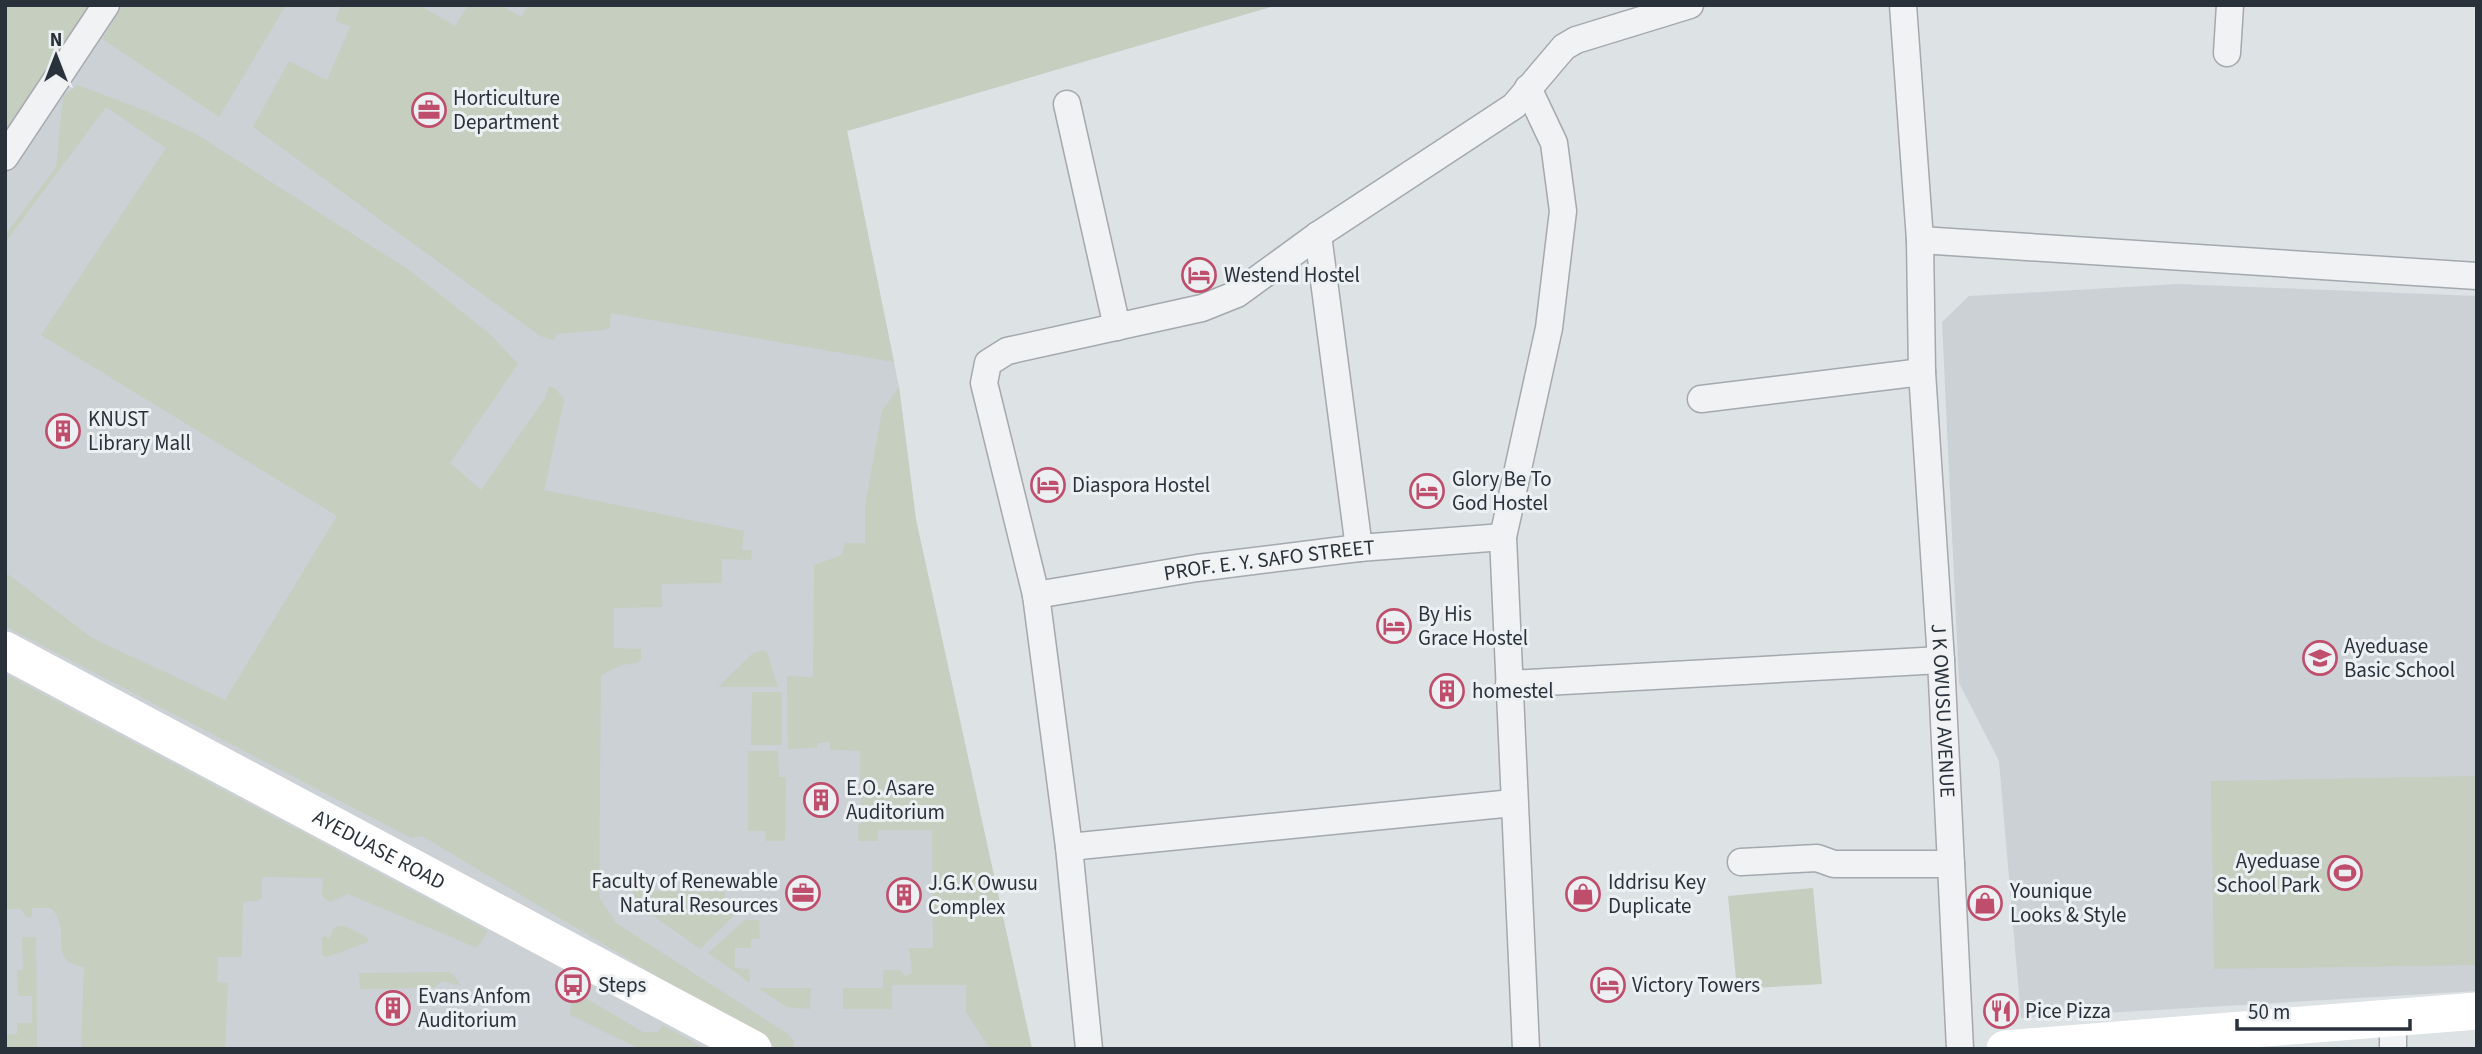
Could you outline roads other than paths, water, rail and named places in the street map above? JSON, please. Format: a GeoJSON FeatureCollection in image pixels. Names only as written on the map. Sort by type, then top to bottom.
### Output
{"type":"FeatureCollection","features":[{"type":"Feature","properties":{"kind":"street"},"geometry":{"type":"LineString","coordinates":[[5,156],[106,5]]}},
{"type":"Feature","properties":{"kind":"street"},"geometry":{"type":"LineString","coordinates":[[1089,1049],[1069,847],[1036,595],[984,383],[988,363],[1007,351],[1202,307],[1237,294],[1318,235],[1514,106],[1564,47],[1576,40],[1690,5]]}},
{"type":"Feature","properties":{"kind":"street","name":"J K OWUSU AVENUE"},"geometry":{"type":"LineString","coordinates":[[1903,5],[1920,240],[1922,372],[1941,660],[1960,1049]]}},
{"type":"Feature","properties":{"kind":"street"},"geometry":{"type":"LineString","coordinates":[[2227,53],[2230,5]]}},
{"type":"Feature","properties":{"kind":"street"},"geometry":{"type":"LineString","coordinates":[[1526,1049],[1503,537],[1549,328],[1563,211],[1554,143],[1528,88]]}},
{"type":"Feature","properties":{"kind":"street"},"geometry":{"type":"LineString","coordinates":[[1067,104],[1117,327]]}},
{"type":"Feature","properties":{"kind":"street"},"geometry":{"type":"LineString","coordinates":[[1318,235],[1359,548]]}},
{"type":"Feature","properties":{"kind":"street"},"geometry":{"type":"LineString","coordinates":[[1920,240],[2477,276]]}},
{"type":"Feature","properties":{"kind":"street"},"geometry":{"type":"LineString","coordinates":[[1701,399],[1922,372]]}},
{"type":"Feature","properties":{"kind":"street","name":"PROF. E. Y. SAFO STREET"},"geometry":{"type":"LineString","coordinates":[[1036,595],[1197,568],[1359,548],[1503,537]]}},
{"type":"Feature","properties":{"kind":"street","name":"AYEDUASE ROAD"},"geometry":{"type":"LineString","coordinates":[[5,650],[753,1049]]}},
{"type":"Feature","properties":{"kind":"street"},"geometry":{"type":"LineString","coordinates":[[1509,684],[1941,660]]}},
{"type":"Feature","properties":{"kind":"street"},"geometry":{"type":"LineString","coordinates":[[1069,847],[1513,803]]}},
{"type":"Feature","properties":{"kind":"street"},"geometry":{"type":"LineString","coordinates":[[1741,862],[1817,858],[1834,864],[1951,863]]}},
{"type":"Feature","properties":{"kind":"street"},"geometry":{"type":"LineString","coordinates":[[2005,1049],[2393,1033],[2477,1011]]}},
{"type":"Feature","properties":{"kind":"place","name":"Horticulture Department"},"geometry":{"type":"Point","coordinates":[429,110]}},
{"type":"Feature","properties":{"kind":"place","name":"Westend Hostel"},"geometry":{"type":"Point","coordinates":[1199,275]}},
{"type":"Feature","properties":{"kind":"place","name":"KNUST Library Mall"},"geometry":{"type":"Point","coordinates":[63,431]}},
{"type":"Feature","properties":{"kind":"place","name":"Diaspora Hostel"},"geometry":{"type":"Point","coordinates":[1048,485]}},
{"type":"Feature","properties":{"kind":"place","name":"Glory Be To God Hostel"},"geometry":{"type":"Point","coordinates":[1427,491]}},
{"type":"Feature","properties":{"kind":"place","name":"By His Grace Hostel"},"geometry":{"type":"Point","coordinates":[1394,626]}},
{"type":"Feature","properties":{"kind":"place","name":"Ayeduase Basic School"},"geometry":{"type":"Point","coordinates":[2320,658]}},
{"type":"Feature","properties":{"kind":"place","name":"homestel"},"geometry":{"type":"Point","coordinates":[1447,691]}},
{"type":"Feature","properties":{"kind":"place","name":"E.O. Asare Auditorium"},"geometry":{"type":"Point","coordinates":[821,800]}},
{"type":"Feature","properties":{"kind":"place","name":"Ayeduase School Park"},"geometry":{"type":"Point","coordinates":[2345,873]}},
{"type":"Feature","properties":{"kind":"place","name":"Faculty of Renewable Natural Resources"},"geometry":{"type":"Point","coordinates":[803,893]}},
{"type":"Feature","properties":{"kind":"place","name":"Iddrisu Key Duplicate"},"geometry":{"type":"Point","coordinates":[1583,894]}},
{"type":"Feature","properties":{"kind":"place","name":"J.G.K Owusu Complex"},"geometry":{"type":"Point","coordinates":[904,895]}},
{"type":"Feature","properties":{"kind":"place","name":"Younique Looks & Style"},"geometry":{"type":"Point","coordinates":[1985,903]}},
{"type":"Feature","properties":{"kind":"place","name":"Steps"},"geometry":{"type":"Point","coordinates":[573,985]}},
{"type":"Feature","properties":{"kind":"place","name":"Victory Towers"},"geometry":{"type":"Point","coordinates":[1608,985]}},
{"type":"Feature","properties":{"kind":"place","name":"Evans Anfom Auditorium"},"geometry":{"type":"Point","coordinates":[393,1008]}},
{"type":"Feature","properties":{"kind":"place","name":"Pice Pizza"},"geometry":{"type":"Point","coordinates":[2001,1011]}}]}
